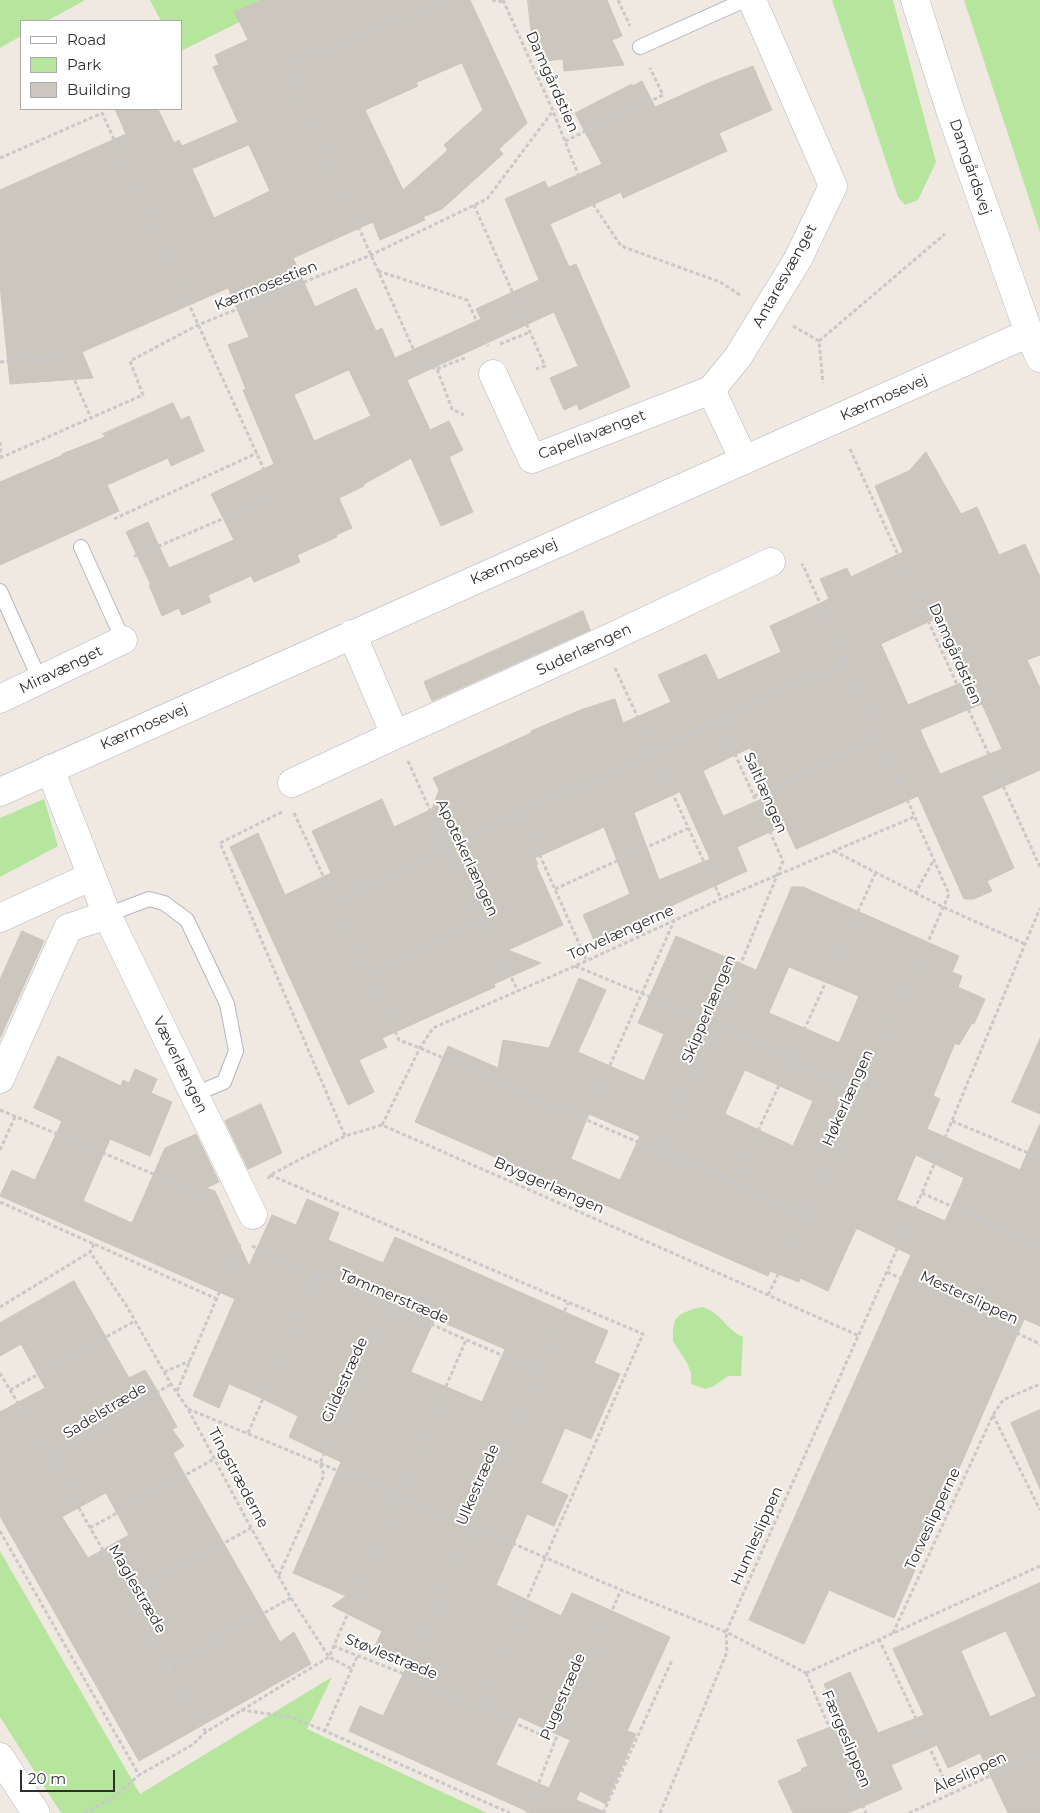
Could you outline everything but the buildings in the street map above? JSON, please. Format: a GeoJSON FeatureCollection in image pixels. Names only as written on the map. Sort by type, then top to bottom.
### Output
{"type":"FeatureCollection","features":[{"type":"Feature","properties":{"kind":"street","name":"Antaresvænget"},"geometry":{"type":"LineString","coordinates":[[711,390],[738,358],[798,259],[833,186],[752,0]]}},
{"type":"Feature","properties":{"kind":"street","name":"Damgårdsvej"},"geometry":{"type":"LineString","coordinates":[[915,0],[951,114],[1034,330],[1040,358]]}},
{"type":"Feature","properties":{"kind":"street","name":"Kærmosevej"},"geometry":{"type":"LineString","coordinates":[[0,792],[1034,330]]}},
{"type":"Feature","properties":{"kind":"street","name":"Capellavænget"},"geometry":{"type":"LineString","coordinates":[[493,374],[532,458],[711,390]]}},
{"type":"Feature","properties":{"kind":"street"},"geometry":{"type":"LineString","coordinates":[[711,390],[744,460]]}},
{"type":"Feature","properties":{"kind":"street","name":"Suderlængen"},"geometry":{"type":"LineString","coordinates":[[292,783],[771,562]]}},
{"type":"Feature","properties":{"kind":"street"},"geometry":{"type":"LineString","coordinates":[[352,634],[395,735]]}},
{"type":"Feature","properties":{"kind":"street","name":"Miravænget"},"geometry":{"type":"LineString","coordinates":[[0,699],[123,640]]}},
{"type":"Feature","properties":{"kind":"street","name":"Væverlængen"},"geometry":{"type":"LineString","coordinates":[[50,769],[107,915],[253,1215]]}},
{"type":"Feature","properties":{"kind":"street"},"geometry":{"type":"LineString","coordinates":[[0,918],[92,876]]}},
{"type":"Feature","properties":{"kind":"street"},"geometry":{"type":"LineString","coordinates":[[0,1079],[68,928],[107,915]]}},
{"type":"Feature","properties":{"kind":"street"},"geometry":{"type":"LineString","coordinates":[[0,1757],[36,1813]]}},
{"type":"Feature","properties":{"kind":"lane"},"geometry":{"type":"LineString","coordinates":[[640,47],[745,0]]}},
{"type":"Feature","properties":{"kind":"lane"},"geometry":{"type":"LineString","coordinates":[[81,548],[123,640]]}},
{"type":"Feature","properties":{"kind":"lane"},"geometry":{"type":"LineString","coordinates":[[0,591],[40,680]]}},
{"type":"Feature","properties":{"kind":"lane"},"geometry":{"type":"LineString","coordinates":[[107,915],[149,899],[164,903],[187,920],[226,1004],[236,1051],[224,1082],[195,1094]]}},
{"type":"Feature","properties":{"kind":"path"},"geometry":{"type":"LineString","coordinates":[[448,0],[286,66],[420,364],[437,370],[452,409],[464,415]]}},
{"type":"Feature","properties":{"kind":"path"},"geometry":{"type":"LineString","coordinates":[[492,0],[503,1]]}},
{"type":"Feature","properties":{"kind":"path"},"geometry":{"type":"LineString","coordinates":[[565,141],[663,95],[618,0]]}},
{"type":"Feature","properties":{"kind":"path","name":"Damgårdstien"},"geometry":{"type":"LineString","coordinates":[[503,1],[553,111],[578,174]]}},
{"type":"Feature","properties":{"kind":"path","name":"Kærmosestien"},"geometry":{"type":"LineString","coordinates":[[1,458],[143,395],[130,361],[198,326],[371,255],[487,199],[553,111]]}},
{"type":"Feature","properties":{"kind":"path"},"geometry":{"type":"LineString","coordinates":[[0,158],[102,113],[276,496],[133,557]]}},
{"type":"Feature","properties":{"kind":"path"},"geometry":{"type":"LineString","coordinates":[[593,204],[621,246],[720,282],[741,296]]}},
{"type":"Feature","properties":{"kind":"path"},"geometry":{"type":"LineString","coordinates":[[474,205],[545,366],[536,369]]}},
{"type":"Feature","properties":{"kind":"path"},"geometry":{"type":"LineString","coordinates":[[818,341],[945,234]]}},
{"type":"Feature","properties":{"kind":"path"},"geometry":{"type":"LineString","coordinates":[[378,271],[467,300],[488,349],[493,374]]}},
{"type":"Feature","properties":{"kind":"path"},"geometry":{"type":"LineString","coordinates":[[787,323],[818,341]]}},
{"type":"Feature","properties":{"kind":"path"},"geometry":{"type":"LineString","coordinates":[[818,341],[823,383]]}},
{"type":"Feature","properties":{"kind":"path"},"geometry":{"type":"LineString","coordinates":[[0,362],[64,356],[91,418]]}},
{"type":"Feature","properties":{"kind":"path"},"geometry":{"type":"LineString","coordinates":[[0,442],[1,458]]}},
{"type":"Feature","properties":{"kind":"path","name":"Damgårdstien"},"geometry":{"type":"LineString","coordinates":[[850,449],[1040,867]]}},
{"type":"Feature","properties":{"kind":"path"},"geometry":{"type":"LineString","coordinates":[[114,519],[257,453]]}},
{"type":"Feature","properties":{"kind":"path"},"geometry":{"type":"LineString","coordinates":[[771,562],[803,565],[934,860],[915,894]]}},
{"type":"Feature","properties":{"kind":"path"},"geometry":{"type":"LineString","coordinates":[[601,642],[624,685],[721,899]]}},
{"type":"Feature","properties":{"kind":"path"},"geometry":{"type":"LineString","coordinates":[[335,900],[846,662]]}},
{"type":"Feature","properties":{"kind":"path","name":"Saltlængen"},"geometry":{"type":"LineString","coordinates":[[720,721],[783,860],[778,875]]}},
{"type":"Feature","properties":{"kind":"path","name":"Apotekerlængen"},"geometry":{"type":"LineString","coordinates":[[395,735],[418,781],[447,848],[518,991]]}},
{"type":"Feature","properties":{"kind":"path"},"geometry":{"type":"LineString","coordinates":[[754,796],[880,740]]}},
{"type":"Feature","properties":{"kind":"path"},"geometry":{"type":"LineString","coordinates":[[345,1136],[220,843],[291,807],[399,1040],[807,1215]]}},
{"type":"Feature","properties":{"kind":"path"},"geometry":{"type":"LineString","coordinates":[[521,813],[588,960]]}},
{"type":"Feature","properties":{"kind":"path","name":"Torvelængerne"},"geometry":{"type":"LineString","coordinates":[[382,1125],[420,1048],[432,1028],[575,966],[721,899],[914,817]]}},
{"type":"Feature","properties":{"kind":"path"},"geometry":{"type":"LineString","coordinates":[[556,890],[689,828]]}},
{"type":"Feature","properties":{"kind":"path"},"geometry":{"type":"LineString","coordinates":[[834,851],[915,894],[1025,944]]}},
{"type":"Feature","properties":{"kind":"path","name":"Høkerlængen"},"geometry":{"type":"LineString","coordinates":[[768,1294],[864,1091],[949,894],[934,860]]}},
{"type":"Feature","properties":{"kind":"path"},"geometry":{"type":"LineString","coordinates":[[734,1184],[875,874]]}},
{"type":"Feature","properties":{"kind":"path","name":"Skipperlængen"},"geometry":{"type":"LineString","coordinates":[[659,1151],[716,1024],[778,875]]}},
{"type":"Feature","properties":{"kind":"path","name":"Humleslippen"},"geometry":{"type":"LineString","coordinates":[[660,1813],[726,1652],[726,1632],[922,1194],[1040,908]]}},
{"type":"Feature","properties":{"kind":"path"},"geometry":{"type":"LineString","coordinates":[[368,974],[482,918]]}},
{"type":"Feature","properties":{"kind":"path"},"geometry":{"type":"LineString","coordinates":[[586,1119],[675,920]]}},
{"type":"Feature","properties":{"kind":"path"},"geometry":{"type":"LineString","coordinates":[[575,966],[716,1024],[864,1091]]}},
{"type":"Feature","properties":{"kind":"path"},"geometry":{"type":"LineString","coordinates":[[0,1110],[253,1215],[270,1175],[345,1136],[382,1125]]}},
{"type":"Feature","properties":{"kind":"path"},"geometry":{"type":"LineString","coordinates":[[0,1150],[15,1117]]}},
{"type":"Feature","properties":{"kind":"path"},"geometry":{"type":"LineString","coordinates":[[952,1121],[1040,1158]]}},
{"type":"Feature","properties":{"kind":"path","name":"Bryggerlængen"},"geometry":{"type":"LineString","coordinates":[[382,1125],[768,1294],[859,1336]]}},
{"type":"Feature","properties":{"kind":"path"},"geometry":{"type":"LineString","coordinates":[[270,1175],[643,1334],[480,1707]]}},
{"type":"Feature","properties":{"kind":"path"},"geometry":{"type":"LineString","coordinates":[[922,1194],[1040,1246]]}},
{"type":"Feature","properties":{"kind":"path"},"geometry":{"type":"LineString","coordinates":[[0,1202],[217,1299],[177,1391]]}},
{"type":"Feature","properties":{"kind":"path","name":"Tømmerstræde"},"geometry":{"type":"LineString","coordinates":[[217,1299],[242,1242],[538,1371]]}},
{"type":"Feature","properties":{"kind":"path"},"geometry":{"type":"LineString","coordinates":[[0,1307],[90,1252],[94,1244]]}},
{"type":"Feature","properties":{"kind":"path","name":"Tingstræderne"},"geometry":{"type":"LineString","coordinates":[[90,1252],[135,1320],[164,1372],[188,1409],[251,1528],[291,1598],[328,1657]]}},
{"type":"Feature","properties":{"kind":"path","name":"Mesterslippen"},"geometry":{"type":"LineString","coordinates":[[887,1272],[1030,1338],[1040,1345]]}},
{"type":"Feature","properties":{"kind":"path"},"geometry":{"type":"LineString","coordinates":[[248,1433],[317,1275]]}},
{"type":"Feature","properties":{"kind":"path","name":"Ulkestræde"},"geometry":{"type":"LineString","coordinates":[[407,1675],[568,1303]]}},
{"type":"Feature","properties":{"kind":"path","name":"Gildestræde"},"geometry":{"type":"LineString","coordinates":[[320,1463],[390,1307]]}},
{"type":"Feature","properties":{"kind":"path"},"geometry":{"type":"LineString","coordinates":[[0,1373],[10,1390],[135,1320]]}},
{"type":"Feature","properties":{"kind":"path"},"geometry":{"type":"LineString","coordinates":[[334,1646],[397,1495],[466,1340]]}},
{"type":"Feature","properties":{"kind":"path"},"geometry":{"type":"LineString","coordinates":[[164,1372],[190,1361]]}},
{"type":"Feature","properties":{"kind":"path","name":"Sadelstræde"},"geometry":{"type":"LineString","coordinates":[[50,1457],[172,1384]]}},
{"type":"Feature","properties":{"kind":"path","name":"Torveslipperne"},"geometry":{"type":"LineString","coordinates":[[893,1633],[993,1415],[1003,1400],[1040,1384]]}},
{"type":"Feature","properties":{"kind":"path","name":"Maglestræde"},"geometry":{"type":"LineString","coordinates":[[10,1390],[206,1732]]}},
{"type":"Feature","properties":{"kind":"path"},"geometry":{"type":"LineString","coordinates":[[188,1409],[726,1632],[806,1674],[1040,1566]]}},
{"type":"Feature","properties":{"kind":"path"},"geometry":{"type":"LineString","coordinates":[[993,1415],[1040,1510]]}},
{"type":"Feature","properties":{"kind":"path"},"geometry":{"type":"LineString","coordinates":[[90,1528],[214,1459]]}},
{"type":"Feature","properties":{"kind":"path"},"geometry":{"type":"LineString","coordinates":[[279,1575],[324,1475],[320,1463]]}},
{"type":"Feature","properties":{"kind":"path"},"geometry":{"type":"LineString","coordinates":[[128,1596],[251,1528]]}},
{"type":"Feature","properties":{"kind":"path"},"geometry":{"type":"LineString","coordinates":[[0,1531],[139,1775]]}},
{"type":"Feature","properties":{"kind":"path","name":"Pugestræde"},"geometry":{"type":"LineString","coordinates":[[526,1813],[555,1741],[621,1590]]}},
{"type":"Feature","properties":{"kind":"path"},"geometry":{"type":"LineString","coordinates":[[168,1666],[291,1598]]}},
{"type":"Feature","properties":{"kind":"path"},"geometry":{"type":"LineString","coordinates":[[879,1639],[951,1794]]}},
{"type":"Feature","properties":{"kind":"path","name":"Støvlestræde"},"geometry":{"type":"LineString","coordinates":[[84,1813],[113,1798],[139,1775],[192,1745],[206,1732],[328,1657],[334,1646],[407,1675],[555,1741]]}},
{"type":"Feature","properties":{"kind":"path"},"geometry":{"type":"LineString","coordinates":[[324,1731],[357,1656]]}},
{"type":"Feature","properties":{"kind":"path"},"geometry":{"type":"LineString","coordinates":[[328,1657],[352,1669]]}},
{"type":"Feature","properties":{"kind":"path"},"geometry":{"type":"LineString","coordinates":[[603,1813],[672,1660]]}},
{"type":"Feature","properties":{"kind":"path","name":"Færgeslippen"},"geometry":{"type":"LineString","coordinates":[[806,1674],[866,1813]]}},
{"type":"Feature","properties":{"kind":"path"},"geometry":{"type":"LineString","coordinates":[[240,1710],[292,1717],[510,1813]]}},
{"type":"Feature","properties":{"kind":"path","name":"Åleslippen"},"geometry":{"type":"LineString","coordinates":[[909,1813],[1040,1752]]}},
{"type":"Feature","properties":{"kind":"green space"},"geometry":{"type":"Polygon","coordinates":[[[0,0],[85,0],[49,20],[20,20],[20,37],[0,48],[0,0]]]}},
{"type":"Feature","properties":{"kind":"green space"},"geometry":{"type":"Polygon","coordinates":[[[150,0],[284,0],[182,51],[182,20],[160,20],[150,0]]]}},
{"type":"Feature","properties":{"kind":"green space"},"geometry":{"type":"Polygon","coordinates":[[[832,0],[893,0],[936,162],[918,200],[905,205],[898,197],[832,0]]]}},
{"type":"Feature","properties":{"kind":"green space"},"geometry":{"type":"Polygon","coordinates":[[[964,0],[1040,0],[1040,232],[964,0]]]}},
{"type":"Feature","properties":{"kind":"green space"},"geometry":{"type":"Polygon","coordinates":[[[44,799],[58,846],[0,877],[0,818],[44,799]]]}},
{"type":"Feature","properties":{"kind":"green space"},"geometry":{"type":"Polygon","coordinates":[[[702,1307],[709,1309],[732,1330],[743,1337],[741,1376],[728,1376],[714,1386],[705,1389],[691,1384],[691,1373],[687,1363],[673,1341],[675,1320],[681,1314],[702,1307]]]}},
{"type":"Feature","properties":{"kind":"green space"},"geometry":{"type":"Polygon","coordinates":[[[0,1551],[140,1794],[332,1677],[307,1729],[487,1813],[61,1813],[0,1717],[0,1551]]]}}]}
